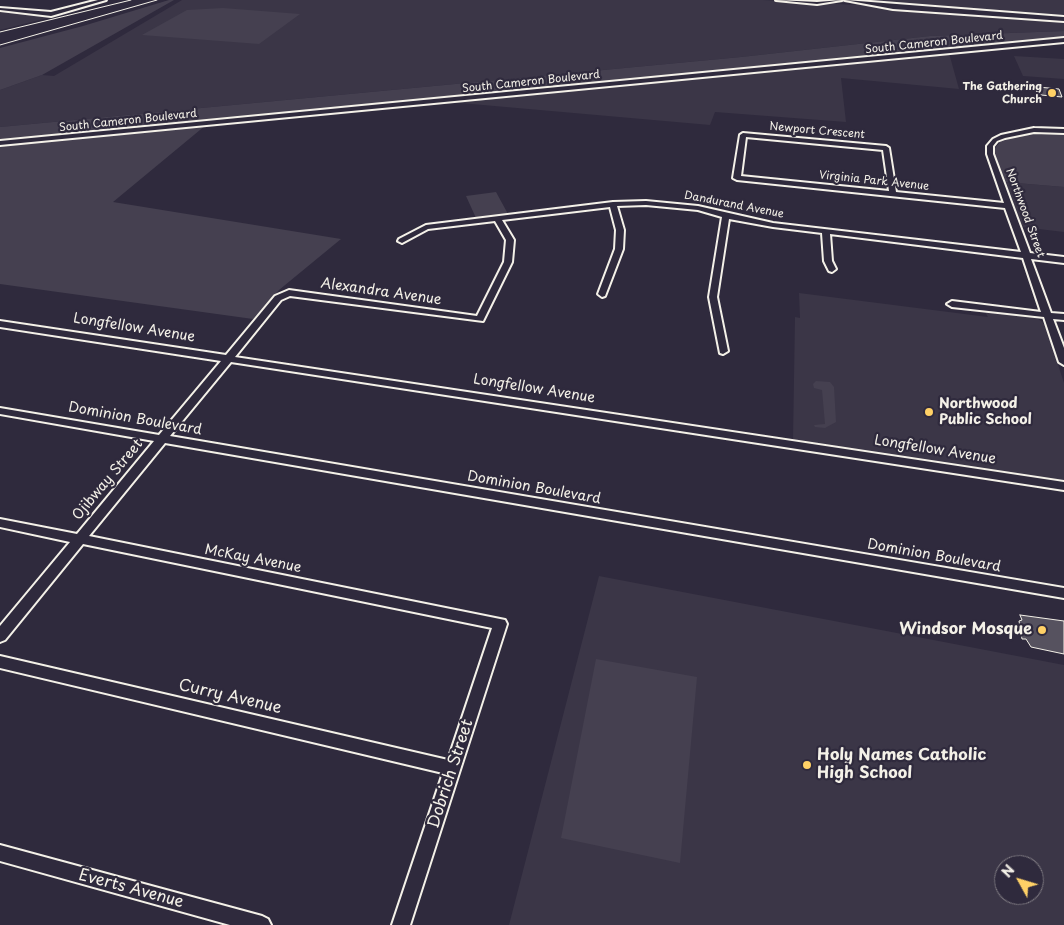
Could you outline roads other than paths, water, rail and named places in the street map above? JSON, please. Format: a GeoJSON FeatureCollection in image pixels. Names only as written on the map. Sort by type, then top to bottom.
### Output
{"type":"FeatureCollection","features":[{"type":"Feature","properties":{"kind":"main road"},"geometry":{"type":"LineString","coordinates":[[860,0],[906,6],[1064,18]]}},
{"type":"Feature","properties":{"kind":"main road"},"geometry":{"type":"LineString","coordinates":[[849,2],[893,7],[1064,18]]}},
{"type":"Feature","properties":{"kind":"street"},"geometry":{"type":"LineString","coordinates":[[0,10],[51,14],[104,0]]}},
{"type":"Feature","properties":{"kind":"street"},"geometry":{"type":"LineString","coordinates":[[778,0],[849,2]]}},
{"type":"Feature","properties":{"kind":"street"},"geometry":{"type":"LineString","coordinates":[[826,1],[840,0]]}},
{"type":"Feature","properties":{"kind":"street","name":"South Cameron Boulevard"},"geometry":{"type":"LineString","coordinates":[[0,143],[1064,40]]}},
{"type":"Feature","properties":{"kind":"street","name":"Northwood Street"},"geometry":{"type":"LineString","coordinates":[[1064,131],[1034,130],[1016,132],[995,140],[990,146],[990,154],[1064,362]]}},
{"type":"Feature","properties":{"kind":"street","name":"Newport Crescent"},"geometry":{"type":"LineString","coordinates":[[737,178],[743,135],[886,148],[893,194]]}},
{"type":"Feature","properties":{"kind":"street","name":"Virginia Park Avenue"},"geometry":{"type":"LineString","coordinates":[[737,178],[1009,206]]}},
{"type":"Feature","properties":{"kind":"street"},"geometry":{"type":"LineString","coordinates":[[602,294],[619,249],[620,230],[613,204]]}},
{"type":"Feature","properties":{"kind":"street","name":"Dandurand Avenue"},"geometry":{"type":"LineString","coordinates":[[402,241],[426,227],[613,204],[674,205],[698,208],[726,216],[773,225],[1064,260]]}},
{"type":"Feature","properties":{"kind":"street"},"geometry":{"type":"LineString","coordinates":[[723,351],[713,297],[726,216]]}},
{"type":"Feature","properties":{"kind":"street","name":"Alexandra Avenue"},"geometry":{"type":"LineString","coordinates":[[278,298],[289,293],[480,319],[508,262],[510,240],[497,218]]}},
{"type":"Feature","properties":{"kind":"street"},"geometry":{"type":"LineString","coordinates":[[826,231],[828,261],[832,269]]}},
{"type":"Feature","properties":{"kind":"street","name":"Ojibway Street"},"geometry":{"type":"LineString","coordinates":[[0,636],[278,298]]}},
{"type":"Feature","properties":{"kind":"street"},"geometry":{"type":"LineString","coordinates":[[952,304],[1064,317]]}},
{"type":"Feature","properties":{"kind":"street","name":"Longfellow Avenue"},"geometry":{"type":"LineString","coordinates":[[0,324],[1064,486]]}},
{"type":"Feature","properties":{"kind":"street","name":"Dominion Boulevard"},"geometry":{"type":"LineString","coordinates":[[0,411],[1064,593]]}},
{"type":"Feature","properties":{"kind":"street","name":"McKay Avenue"},"geometry":{"type":"LineString","coordinates":[[0,523],[500,624]]}},
{"type":"Feature","properties":{"kind":"street","name":"Dobrich Street"},"geometry":{"type":"LineString","coordinates":[[401,925],[500,624]]}},
{"type":"Feature","properties":{"kind":"street","name":"Curry Avenue"},"geometry":{"type":"LineString","coordinates":[[0,662],[452,768]]}},
{"type":"Feature","properties":{"kind":"street","name":"Everts Avenue"},"geometry":{"type":"LineString","coordinates":[[0,853],[262,925]]}},
{"type":"Feature","properties":{"kind":"railway"},"geometry":{"type":"LineString","coordinates":[[0,32],[131,0]]}},
{"type":"Feature","properties":{"kind":"railway"},"geometry":{"type":"LineString","coordinates":[[0,45],[157,0]]}},
{"type":"Feature","properties":{"kind":"place","name":"The Gathering Church"},"geometry":{"type":"Point","coordinates":[1052,93]}},
{"type":"Feature","properties":{"kind":"place","name":"Northwood Public School"},"geometry":{"type":"Point","coordinates":[929,412]}},
{"type":"Feature","properties":{"kind":"place","name":"Windsor Mosque"},"geometry":{"type":"Point","coordinates":[1042,630]}},
{"type":"Feature","properties":{"kind":"place","name":"Holy Names Catholic High School"},"geometry":{"type":"Point","coordinates":[807,765]}}]}
